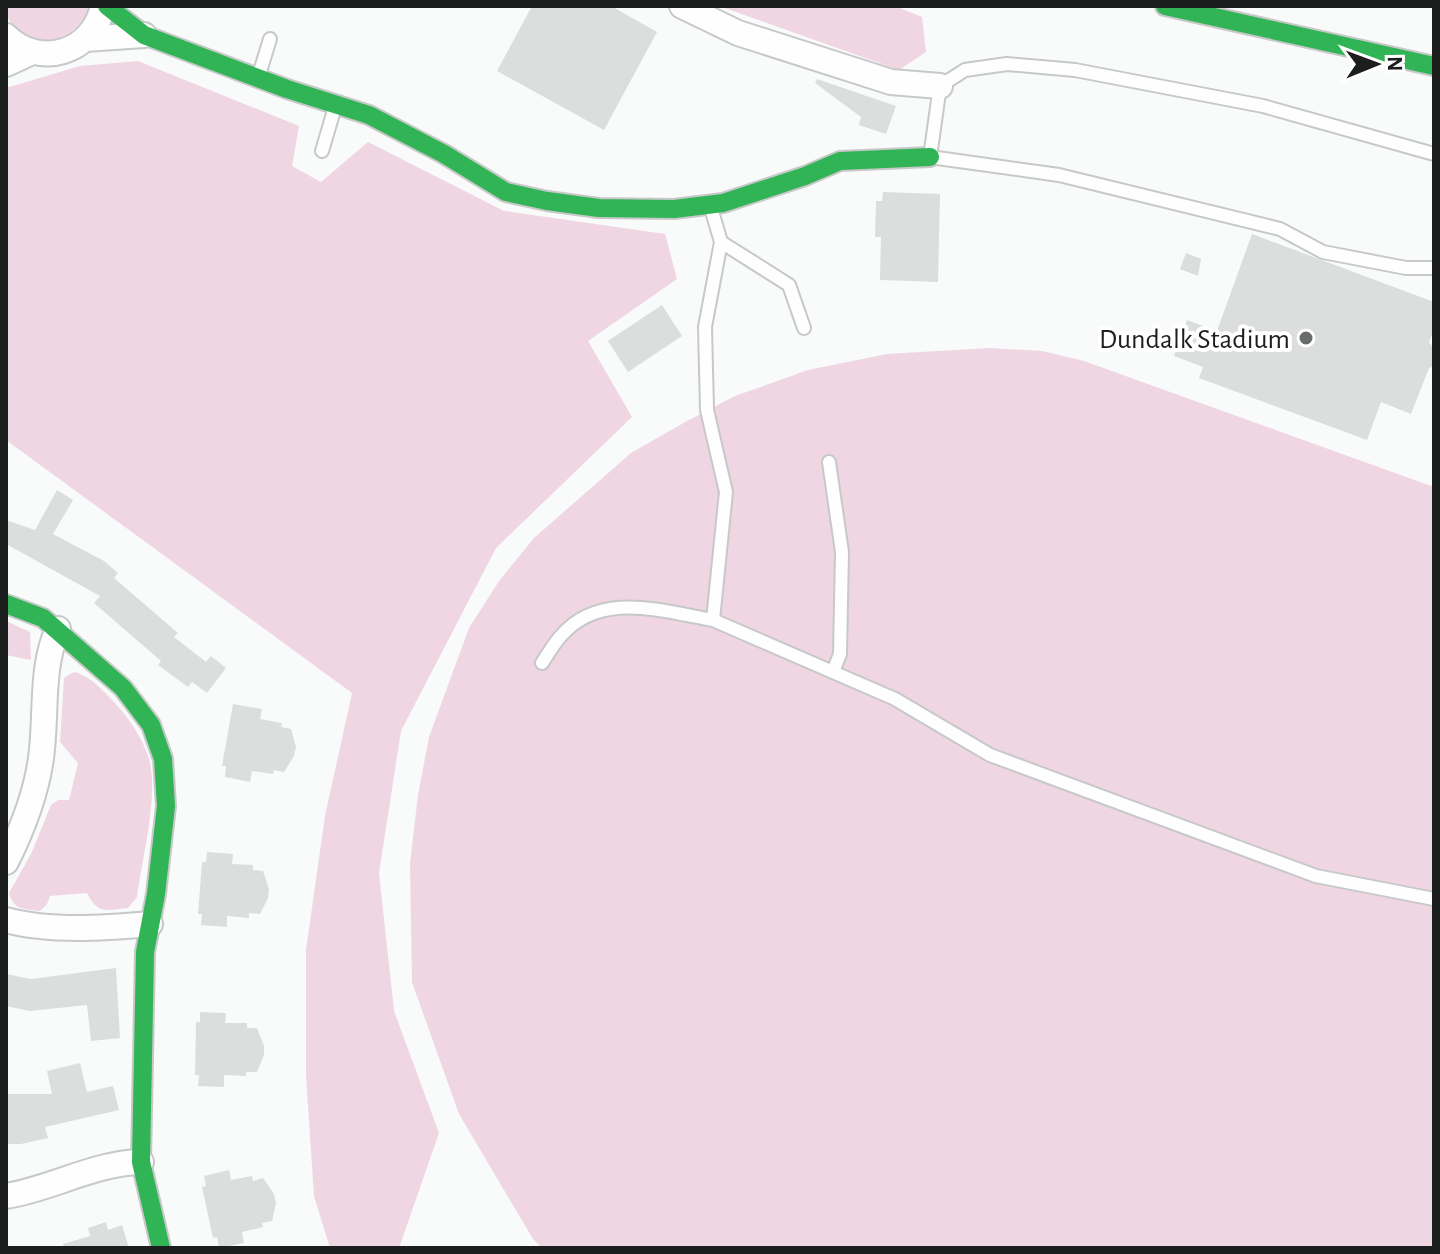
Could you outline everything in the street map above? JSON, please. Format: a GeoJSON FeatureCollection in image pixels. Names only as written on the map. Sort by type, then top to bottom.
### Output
{"type":"FeatureCollection","features":[{"type":"Feature","properties":{"kind":"street"},"geometry":{"type":"LineString","coordinates":[[6,36],[15,45],[32,52],[51,54],[70,50],[85,39],[105,6],[144,35],[369,115],[444,154],[506,192],[599,208],[674,209],[723,203],[840,161],[930,157]]}},
{"type":"Feature","properties":{"kind":"street"},"geometry":{"type":"LineString","coordinates":[[682,6],[738,33],[878,78],[940,86]]}},
{"type":"Feature","properties":{"kind":"street"},"geometry":{"type":"LineString","coordinates":[[1165,6],[1434,66]]}},
{"type":"Feature","properties":{"kind":"street"},"geometry":{"type":"LineString","coordinates":[[85,39],[144,35]]}},
{"type":"Feature","properties":{"kind":"street"},"geometry":{"type":"LineString","coordinates":[[6,64],[32,52]]}},
{"type":"Feature","properties":{"kind":"street"},"geometry":{"type":"LineString","coordinates":[[6,604],[43,618],[123,688],[135,701],[158,739],[163,759],[166,806],[144,967],[141,1162],[161,1248]]}},
{"type":"Feature","properties":{"kind":"street"},"geometry":{"type":"LineString","coordinates":[[6,862],[24,827],[34,795],[42,756],[53,640],[58,629]]}},
{"type":"Feature","properties":{"kind":"street"},"geometry":{"type":"LineString","coordinates":[[6,920],[60,926],[150,924]]}},
{"type":"Feature","properties":{"kind":"street"},"geometry":{"type":"LineString","coordinates":[[6,1196],[22,1194],[93,1171],[141,1162]]}},
{"type":"Feature","properties":{"kind":"lane"},"geometry":{"type":"LineString","coordinates":[[258,78],[270,39]]}},
{"type":"Feature","properties":{"kind":"lane"},"geometry":{"type":"LineString","coordinates":[[1434,154],[1263,106],[1075,70],[1007,64],[965,70],[940,86],[930,157],[1059,175],[1280,229],[1323,252],[1406,268],[1434,268]]}},
{"type":"Feature","properties":{"kind":"lane"},"geometry":{"type":"LineString","coordinates":[[322,151],[335,104]]}},
{"type":"Feature","properties":{"kind":"lane"},"geometry":{"type":"LineString","coordinates":[[710,205],[721,242],[705,327],[707,410],[726,492],[713,620]]}},
{"type":"Feature","properties":{"kind":"lane"},"geometry":{"type":"LineString","coordinates":[[721,242],[789,285],[804,328]]}},
{"type":"Feature","properties":{"kind":"lane"},"geometry":{"type":"LineString","coordinates":[[829,462],[842,552],[840,654],[833,672]]}},
{"type":"Feature","properties":{"kind":"lane"},"geometry":{"type":"LineString","coordinates":[[542,663],[561,635],[596,610],[633,606],[713,620],[895,699],[990,755],[1316,876],[1434,899]]}},
{"type":"Feature","properties":{"kind":"shaded area"},"geometry":{"type":"Polygon","coordinates":[[[6,6],[89,6],[70,32],[43,40],[18,32],[10,21],[6,6]]]}},
{"type":"Feature","properties":{"kind":"shaded area"},"geometry":{"type":"Polygon","coordinates":[[[719,6],[895,6],[922,17],[926,52],[899,70],[719,6]]]}},
{"type":"Feature","properties":{"kind":"shaded area"},"geometry":{"type":"Polygon","coordinates":[[[138,61],[299,126],[292,166],[321,182],[368,142],[504,211],[665,234],[677,279],[588,341],[632,417],[496,548],[401,731],[379,873],[394,1011],[439,1133],[399,1248],[330,1248],[314,1196],[306,1075],[306,950],[325,816],[352,693],[6,440],[6,88],[80,66],[138,61]]]}},
{"type":"Feature","properties":{"kind":"shaded area"},"geometry":{"type":"Polygon","coordinates":[[[989,348],[1042,351],[1084,361],[1434,487],[1434,1248],[542,1248],[533,1239],[459,1114],[412,982],[410,863],[418,795],[429,737],[469,628],[499,581],[534,538],[631,453],[687,421],[735,396],[808,370],[887,354],[989,348]]]}},
{"type":"Feature","properties":{"kind":"shaded area"},"geometry":{"type":"Polygon","coordinates":[[[6,621],[30,632],[31,660],[6,655],[6,621]]]}},
{"type":"Feature","properties":{"kind":"shaded area"},"geometry":{"type":"Polygon","coordinates":[[[74,672],[95,683],[112,700],[140,738],[148,755],[152,794],[137,897],[128,908],[103,910],[87,893],[50,896],[40,911],[29,910],[16,906],[9,893],[31,854],[51,805],[58,800],[69,800],[78,763],[60,742],[64,678],[74,672]]]}},
{"type":"Feature","properties":{"kind":"building"},"geometry":{"type":"Polygon","coordinates":[[[532,6],[611,6],[657,32],[604,130],[497,71],[532,6]]]}},
{"type":"Feature","properties":{"kind":"building"},"geometry":{"type":"Polygon","coordinates":[[[817,79],[896,106],[886,134],[859,125],[861,117],[815,83],[817,79]]]}},
{"type":"Feature","properties":{"kind":"building"},"geometry":{"type":"Polygon","coordinates":[[[883,192],[940,194],[938,282],[880,280],[881,237],[875,237],[876,201],[882,201],[883,192]]]}},
{"type":"Feature","properties":{"kind":"building","name":"Dundalk Stadium"},"geometry":{"type":"Polygon","coordinates":[[[1252,234],[1434,302],[1434,329],[1429,342],[1434,349],[1434,366],[1429,368],[1411,414],[1381,402],[1367,440],[1199,378],[1203,367],[1174,356],[1187,320],[1217,331],[1252,234]]]}},
{"type":"Feature","properties":{"kind":"building"},"geometry":{"type":"Polygon","coordinates":[[[1186,253],[1201,259],[1198,276],[1180,269],[1186,253]]]}},
{"type":"Feature","properties":{"kind":"building"},"geometry":{"type":"Polygon","coordinates":[[[662,305],[682,336],[628,372],[608,341],[662,305]]]}},
{"type":"Feature","properties":{"kind":"building"},"geometry":{"type":"Polygon","coordinates":[[[57,490],[73,500],[53,534],[104,561],[118,573],[114,578],[178,633],[174,637],[206,662],[211,656],[226,668],[207,693],[192,682],[188,687],[158,665],[161,661],[94,603],[100,596],[6,544],[6,520],[35,530],[57,490]]]}},
{"type":"Feature","properties":{"kind":"building"},"geometry":{"type":"Polygon","coordinates":[[[233,704],[262,709],[260,719],[282,723],[281,727],[291,729],[296,747],[284,772],[252,771],[250,782],[225,777],[226,766],[222,766],[233,704]]]}},
{"type":"Feature","properties":{"kind":"building"},"geometry":{"type":"Polygon","coordinates":[[[207,852],[233,854],[232,864],[253,865],[253,870],[263,871],[269,889],[260,914],[249,913],[249,918],[227,916],[227,927],[201,925],[202,914],[198,914],[202,862],[206,862],[207,852]]]}},
{"type":"Feature","properties":{"kind":"building"},"geometry":{"type":"Polygon","coordinates":[[[116,968],[120,1038],[91,1041],[87,1005],[30,1011],[6,1006],[6,974],[31,979],[116,968]]]}},
{"type":"Feature","properties":{"kind":"building"},"geometry":{"type":"Polygon","coordinates":[[[200,1012],[226,1013],[225,1023],[247,1023],[247,1028],[257,1028],[264,1055],[257,1072],[246,1072],[246,1076],[224,1075],[224,1087],[198,1086],[199,1075],[195,1075],[196,1022],[200,1022],[200,1012]]]}},
{"type":"Feature","properties":{"kind":"building"},"geometry":{"type":"Polygon","coordinates":[[[80,1063],[87,1092],[113,1086],[119,1110],[45,1127],[48,1138],[6,1144],[6,1094],[52,1094],[47,1071],[80,1063]]]}},
{"type":"Feature","properties":{"kind":"building"},"geometry":{"type":"Polygon","coordinates":[[[229,1170],[231,1180],[252,1176],[253,1181],[263,1178],[276,1203],[272,1221],[262,1223],[263,1227],[242,1232],[244,1243],[219,1248],[217,1237],[213,1238],[202,1187],[206,1186],[204,1176],[229,1170]]]}},
{"type":"Feature","properties":{"kind":"building"},"geometry":{"type":"Polygon","coordinates":[[[106,1222],[108,1230],[122,1225],[129,1248],[64,1248],[63,1244],[90,1236],[88,1228],[106,1222]]]}},
{"type":"Feature","properties":{"kind":"traffic: fast"},"geometry":{"type":"LineString","coordinates":[[107,6],[144,35],[287,89],[369,115],[444,154],[506,192],[547,201],[599,208],[674,209],[723,203],[840,161],[930,157]]}},
{"type":"Feature","properties":{"kind":"traffic: fast"},"geometry":{"type":"LineString","coordinates":[[1165,6],[1434,66]]}},
{"type":"Feature","properties":{"kind":"traffic: fast"},"geometry":{"type":"LineString","coordinates":[[6,604],[43,618],[123,688],[151,725],[163,759],[166,806],[156,894],[145,952],[141,1162],[161,1248]]}},
{"type":"Feature","properties":{"kind":"place","name":"Dundalk Stadium"},"geometry":{"type":"Point","coordinates":[1306,338]}}]}
